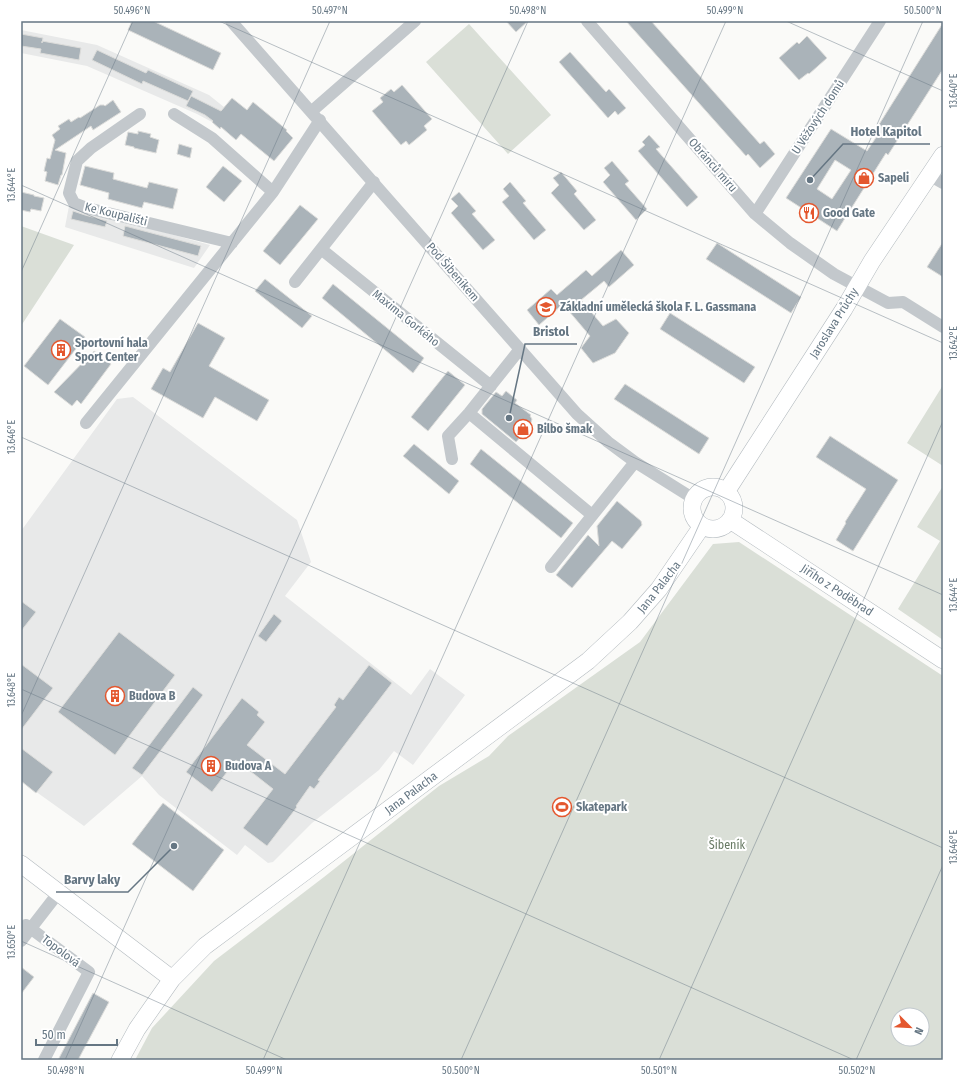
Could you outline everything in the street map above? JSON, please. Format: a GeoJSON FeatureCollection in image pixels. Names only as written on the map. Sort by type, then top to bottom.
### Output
{"type":"FeatureCollection","features":[{"type":"Feature","properties":{"kind":"street","name":"Pod Šibeníkem"},"geometry":{"type":"LineString","coordinates":[[231,21],[577,414],[608,442],[634,462],[694,499]]}},
{"type":"Feature","properties":{"kind":"street"},"geometry":{"type":"LineString","coordinates":[[86,423],[273,192],[316,116],[415,21]]}},
{"type":"Feature","properties":{"kind":"street","name":"Obránců míru"},"geometry":{"type":"LineString","coordinates":[[587,21],[755,214],[790,243],[834,274],[888,303],[903,302],[943,327]]}},
{"type":"Feature","properties":{"kind":"street","name":"U Věžových domů"},"geometry":{"type":"LineString","coordinates":[[755,214],[880,21]]}},
{"type":"Feature","properties":{"kind":"street","name":"Ke Koupališti"},"geometry":{"type":"LineString","coordinates":[[140,114],[90,148],[77,161],[69,193],[74,203],[87,208],[232,243]]}},
{"type":"Feature","properties":{"kind":"street"},"geometry":{"type":"LineString","coordinates":[[174,114],[212,138],[273,192]]}},
{"type":"Feature","properties":{"kind":"street","name":"Jaroslava Průchy"},"geometry":{"type":"LineString","coordinates":[[726,492],[858,287],[872,261],[936,179],[943,155]]}},
{"type":"Feature","properties":{"kind":"street"},"geometry":{"type":"LineString","coordinates":[[295,282],[374,182]]}},
{"type":"Feature","properties":{"kind":"street","name":"Maxima Gorkého"},"geometry":{"type":"LineString","coordinates":[[321,249],[491,386]]}},
{"type":"Feature","properties":{"kind":"street"},"geometry":{"type":"LineString","coordinates":[[452,459],[448,436],[469,413],[520,349]]}},
{"type":"Feature","properties":{"kind":"street"},"geometry":{"type":"LineString","coordinates":[[469,413],[592,515]]}},
{"type":"Feature","properties":{"kind":"street"},"geometry":{"type":"LineString","coordinates":[[551,567],[634,462]]}},
{"type":"Feature","properties":{"kind":"street"},"geometry":{"type":"LineString","coordinates":[[709,488],[715,488],[726,492],[733,502],[733,515],[730,520],[726,525],[720,528],[714,529],[702,526],[694,517],[694,499],[703,490],[709,488]]}},
{"type":"Feature","properties":{"kind":"street","name":"Jiřího z Poděbrad"},"geometry":{"type":"LineString","coordinates":[[730,520],[943,660]]}},
{"type":"Feature","properties":{"kind":"street","name":"Jana Palacha"},"geometry":{"type":"LineString","coordinates":[[120,1060],[137,1028],[172,979],[205,946],[588,661],[630,622],[659,589],[702,526]]}},
{"type":"Feature","properties":{"kind":"street"},"geometry":{"type":"LineString","coordinates":[[21,864],[172,979]]}},
{"type":"Feature","properties":{"kind":"street","name":"Topolová"},"geometry":{"type":"LineString","coordinates":[[21,941],[29,927],[59,892]]}},
{"type":"Feature","properties":{"kind":"street","name":"Topolová"},"geometry":{"type":"LineString","coordinates":[[29,927],[89,972],[44,1060]]}},
{"type":"Feature","properties":{"kind":"shaded area"},"geometry":{"type":"Polygon","coordinates":[[[21,30],[97,45],[209,95],[224,107],[212,122],[87,66],[21,53],[21,30]]]}},
{"type":"Feature","properties":{"kind":"shaded area"},"geometry":{"type":"Polygon","coordinates":[[[69,206],[210,245],[194,268],[65,227],[69,206]]]}},
{"type":"Feature","properties":{"kind":"shaded area"},"geometry":{"type":"Polygon","coordinates":[[[133,397],[297,520],[311,562],[285,596],[411,695],[430,669],[465,695],[413,765],[394,751],[379,770],[312,823],[273,862],[268,863],[245,845],[237,855],[159,795],[142,776],[84,826],[21,781],[21,531],[117,399],[133,397]]]}},
{"type":"Feature","properties":{"kind":"green space"},"geometry":{"type":"Polygon","coordinates":[[[469,24],[551,115],[508,154],[426,62],[469,24]]]}},
{"type":"Feature","properties":{"kind":"green space"},"geometry":{"type":"Polygon","coordinates":[[[21,226],[74,245],[21,326],[21,226]]]}},
{"type":"Feature","properties":{"kind":"green space"},"geometry":{"type":"Polygon","coordinates":[[[943,385],[943,466],[907,443],[943,385]]]}},
{"type":"Feature","properties":{"kind":"green space"},"geometry":{"type":"Polygon","coordinates":[[[943,486],[943,640],[898,609],[940,541],[917,527],[943,486]]]}},
{"type":"Feature","properties":{"kind":"green space","name":"Šibeník"},"geometry":{"type":"Polygon","coordinates":[[[739,542],[943,676],[943,1060],[135,1060],[152,1028],[214,961],[324,877],[439,786],[489,756],[508,736],[640,642],[713,544],[739,542]]]}},
{"type":"Feature","properties":{"kind":"building"},"geometry":{"type":"Polygon","coordinates":[[[132,21],[153,21],[221,53],[213,70],[128,30],[132,21]]]}},
{"type":"Feature","properties":{"kind":"building"},"geometry":{"type":"Polygon","coordinates":[[[506,21],[528,21],[516,32],[506,21]]]}},
{"type":"Feature","properties":{"kind":"building"},"geometry":{"type":"Polygon","coordinates":[[[626,21],[651,21],[760,144],[764,141],[775,154],[760,168],[748,154],[746,156],[626,21]]]}},
{"type":"Feature","properties":{"kind":"building"},"geometry":{"type":"Polygon","coordinates":[[[943,23],[943,69],[888,155],[886,153],[837,231],[786,198],[831,129],[867,151],[877,136],[873,134],[943,23]],[[835,160],[817,189],[832,199],[851,170],[835,160]]]}},
{"type":"Feature","properties":{"kind":"building"},"geometry":{"type":"Polygon","coordinates":[[[21,34],[43,38],[42,41],[81,48],[79,60],[40,53],[41,49],[21,46],[21,34]]]}},
{"type":"Feature","properties":{"kind":"building"},"geometry":{"type":"Polygon","coordinates":[[[807,36],[827,58],[809,74],[808,73],[799,80],[779,58],[797,42],[799,44],[807,36]]]}},
{"type":"Feature","properties":{"kind":"building"},"geometry":{"type":"Polygon","coordinates":[[[97,50],[146,73],[148,70],[193,91],[188,101],[143,81],[142,84],[92,60],[97,50]]]}},
{"type":"Feature","properties":{"kind":"building"},"geometry":{"type":"Polygon","coordinates":[[[570,52],[606,92],[609,89],[626,108],[618,115],[615,111],[608,118],[559,62],[570,52]]]}},
{"type":"Feature","properties":{"kind":"building"},"geometry":{"type":"Polygon","coordinates":[[[402,85],[432,119],[424,126],[427,130],[409,145],[406,141],[401,145],[372,111],[383,102],[380,98],[391,89],[394,92],[402,85]]]}},
{"type":"Feature","properties":{"kind":"building"},"geometry":{"type":"Polygon","coordinates":[[[191,96],[221,111],[232,98],[247,110],[253,102],[287,130],[286,131],[293,138],[274,161],[241,134],[236,140],[221,127],[220,129],[205,115],[186,106],[191,96]]]}},
{"type":"Feature","properties":{"kind":"building"},"geometry":{"type":"Polygon","coordinates":[[[113,100],[121,112],[93,130],[91,126],[55,150],[66,153],[62,175],[58,185],[45,181],[47,172],[44,171],[47,158],[50,159],[55,140],[52,135],[60,129],[58,126],[69,119],[71,122],[79,117],[80,118],[100,105],[105,106],[113,100]]]}},
{"type":"Feature","properties":{"kind":"building"},"geometry":{"type":"Polygon","coordinates":[[[138,131],[151,134],[150,137],[159,140],[156,153],[125,145],[128,132],[138,134],[138,131]]]}},
{"type":"Feature","properties":{"kind":"building"},"geometry":{"type":"Polygon","coordinates":[[[649,135],[660,147],[656,149],[698,197],[687,207],[638,151],[645,145],[642,142],[649,135]]]}},
{"type":"Feature","properties":{"kind":"building"},"geometry":{"type":"Polygon","coordinates":[[[179,144],[192,148],[190,158],[177,154],[179,144]]]}},
{"type":"Feature","properties":{"kind":"building"},"geometry":{"type":"Polygon","coordinates":[[[612,161],[629,181],[625,184],[647,209],[636,220],[603,182],[610,175],[604,168],[612,161]]]}},
{"type":"Feature","properties":{"kind":"building"},"geometry":{"type":"Polygon","coordinates":[[[85,166],[114,173],[113,179],[147,188],[149,182],[178,189],[173,209],[144,202],[142,208],[108,199],[109,193],[80,185],[85,166]]]}},
{"type":"Feature","properties":{"kind":"building"},"geometry":{"type":"Polygon","coordinates":[[[223,166],[242,181],[224,202],[206,187],[223,166]]]}},
{"type":"Feature","properties":{"kind":"building"},"geometry":{"type":"Polygon","coordinates":[[[561,172],[577,191],[574,194],[596,220],[584,230],[551,193],[559,185],[553,178],[561,172]]]}},
{"type":"Feature","properties":{"kind":"building"},"geometry":{"type":"Polygon","coordinates":[[[510,182],[526,201],[523,203],[546,230],[534,240],[502,202],[509,196],[503,189],[510,182]]]}},
{"type":"Feature","properties":{"kind":"building"},"geometry":{"type":"Polygon","coordinates":[[[21,192],[44,198],[41,211],[31,209],[30,212],[21,210],[21,192]]]}},
{"type":"Feature","properties":{"kind":"building"},"geometry":{"type":"Polygon","coordinates":[[[459,192],[476,211],[472,214],[495,240],[483,250],[451,213],[458,206],[451,199],[459,192]]]}},
{"type":"Feature","properties":{"kind":"building"},"geometry":{"type":"Polygon","coordinates":[[[300,205],[318,219],[280,265],[263,251],[300,205]]]}},
{"type":"Feature","properties":{"kind":"building"},"geometry":{"type":"Polygon","coordinates":[[[73,211],[107,221],[105,227],[71,219],[73,211]]]}},
{"type":"Feature","properties":{"kind":"building"},"geometry":{"type":"Polygon","coordinates":[[[125,226],[201,246],[198,256],[123,236],[125,226]]]}},
{"type":"Feature","properties":{"kind":"building"},"geometry":{"type":"Polygon","coordinates":[[[943,242],[943,277],[927,267],[943,242]]]}},
{"type":"Feature","properties":{"kind":"building"},"geometry":{"type":"Polygon","coordinates":[[[717,243],[801,297],[791,313],[706,259],[717,243]]]}},
{"type":"Feature","properties":{"kind":"building","name":"Základní umělecká škola F. L. Gassmana"},"geometry":{"type":"Polygon","coordinates":[[[621,250],[634,265],[609,287],[604,281],[581,300],[603,326],[616,319],[629,333],[615,353],[593,363],[581,348],[590,336],[563,304],[539,325],[527,310],[551,289],[557,295],[586,270],[592,276],[621,250]]]}},
{"type":"Feature","properties":{"kind":"building"},"geometry":{"type":"Polygon","coordinates":[[[265,279],[312,316],[302,328],[255,291],[265,279]]]}},
{"type":"Feature","properties":{"kind":"building"},"geometry":{"type":"Polygon","coordinates":[[[333,284],[424,358],[413,373],[322,298],[333,284]]]}},
{"type":"Feature","properties":{"kind":"building"},"geometry":{"type":"Polygon","coordinates":[[[670,313],[755,367],[744,383],[660,329],[670,313]]]}},
{"type":"Feature","properties":{"kind":"building","name":"Sportovní hala Sport Center"},"geometry":{"type":"Polygon","coordinates":[[[60,319],[85,337],[48,385],[24,366],[60,319]]]}},
{"type":"Feature","properties":{"kind":"building"},"geometry":{"type":"Polygon","coordinates":[[[198,323],[225,338],[209,366],[269,400],[257,421],[215,397],[203,418],[151,389],[163,368],[170,372],[198,323]]]}},
{"type":"Feature","properties":{"kind":"building"},"geometry":{"type":"Polygon","coordinates":[[[94,351],[111,364],[81,404],[77,400],[72,406],[54,392],[94,351]]]}},
{"type":"Feature","properties":{"kind":"building"},"geometry":{"type":"Polygon","coordinates":[[[448,371],[465,385],[428,431],[411,417],[448,371]]]}},
{"type":"Feature","properties":{"kind":"building"},"geometry":{"type":"Polygon","coordinates":[[[625,384],[709,438],[699,454],[614,399],[625,384]]]}},
{"type":"Feature","properties":{"kind":"building"},"geometry":{"type":"Polygon","coordinates":[[[506,391],[517,400],[515,403],[531,415],[530,416],[532,419],[530,426],[516,442],[482,414],[482,409],[496,392],[502,396],[506,391]]]}},
{"type":"Feature","properties":{"kind":"building"},"geometry":{"type":"Polygon","coordinates":[[[830,436],[898,480],[853,551],[836,540],[846,523],[845,522],[866,489],[816,457],[830,436]]]}},
{"type":"Feature","properties":{"kind":"building"},"geometry":{"type":"Polygon","coordinates":[[[414,444],[459,481],[449,494],[403,456],[414,444]]]}},
{"type":"Feature","properties":{"kind":"building"},"geometry":{"type":"Polygon","coordinates":[[[481,449],[573,523],[561,538],[470,464],[481,449]]]}},
{"type":"Feature","properties":{"kind":"building"},"geometry":{"type":"Polygon","coordinates":[[[617,501],[641,521],[642,525],[622,549],[612,541],[572,588],[556,575],[588,535],[599,546],[597,526],[617,501]]]}},
{"type":"Feature","properties":{"kind":"building"},"geometry":{"type":"Polygon","coordinates":[[[21,601],[36,612],[21,631],[21,601]]]}},
{"type":"Feature","properties":{"kind":"building"},"geometry":{"type":"Polygon","coordinates":[[[274,614],[282,621],[266,642],[258,636],[274,614]]]}},
{"type":"Feature","properties":{"kind":"building","name":"Budova B"},"geometry":{"type":"Polygon","coordinates":[[[119,632],[175,675],[115,755],[58,712],[119,632]]]}},
{"type":"Feature","properties":{"kind":"building"},"geometry":{"type":"Polygon","coordinates":[[[21,664],[53,688],[21,730],[21,664]]]}},
{"type":"Feature","properties":{"kind":"building","name":"Budova A"},"geometry":{"type":"Polygon","coordinates":[[[369,665],[392,683],[318,780],[320,781],[314,789],[310,786],[296,806],[297,807],[267,846],[243,828],[273,789],[236,760],[212,792],[186,772],[242,698],[259,712],[257,715],[265,722],[247,745],[285,774],[336,707],[334,705],[339,697],[343,700],[369,665]]]}},
{"type":"Feature","properties":{"kind":"building"},"geometry":{"type":"Polygon","coordinates":[[[193,687],[203,695],[142,775],[132,768],[193,687]]]}},
{"type":"Feature","properties":{"kind":"building"},"geometry":{"type":"Polygon","coordinates":[[[21,748],[53,772],[36,793],[21,781],[21,748]]]}},
{"type":"Feature","properties":{"kind":"building"},"geometry":{"type":"Polygon","coordinates":[[[163,803],[224,850],[193,891],[132,844],[163,803]]]}},
{"type":"Feature","properties":{"kind":"building"},"geometry":{"type":"Polygon","coordinates":[[[21,967],[34,977],[21,994],[21,967]]]}},
{"type":"Feature","properties":{"kind":"building"},"geometry":{"type":"Polygon","coordinates":[[[93,993],[109,1002],[78,1060],[58,1060],[93,993]]]}},
{"type":"Feature","properties":{"kind":"place","name":"Sapeli"},"geometry":{"type":"Point","coordinates":[864,178]}},
{"type":"Feature","properties":{"kind":"place","name":"Hotel Kapitol"},"geometry":{"type":"Point","coordinates":[810,180]}},
{"type":"Feature","properties":{"kind":"place","name":"Good Gate"},"geometry":{"type":"Point","coordinates":[809,213]}},
{"type":"Feature","properties":{"kind":"place","name":"Základní umělecká škola F. L. Gassmana"},"geometry":{"type":"Point","coordinates":[546,307]}},
{"type":"Feature","properties":{"kind":"place","name":"Sportovní hala Sport Center"},"geometry":{"type":"Point","coordinates":[61,350]}},
{"type":"Feature","properties":{"kind":"place","name":"Bristol"},"geometry":{"type":"Point","coordinates":[509,418]}},
{"type":"Feature","properties":{"kind":"place","name":"Bilbo šmak"},"geometry":{"type":"Point","coordinates":[523,429]}},
{"type":"Feature","properties":{"kind":"place","name":"Budova B"},"geometry":{"type":"Point","coordinates":[115,696]}},
{"type":"Feature","properties":{"kind":"place","name":"Budova A"},"geometry":{"type":"Point","coordinates":[211,766]}},
{"type":"Feature","properties":{"kind":"place","name":"Skatepark"},"geometry":{"type":"Point","coordinates":[562,807]}},
{"type":"Feature","properties":{"kind":"place","name":"Barvy laky"},"geometry":{"type":"Point","coordinates":[174,846]}}]}
